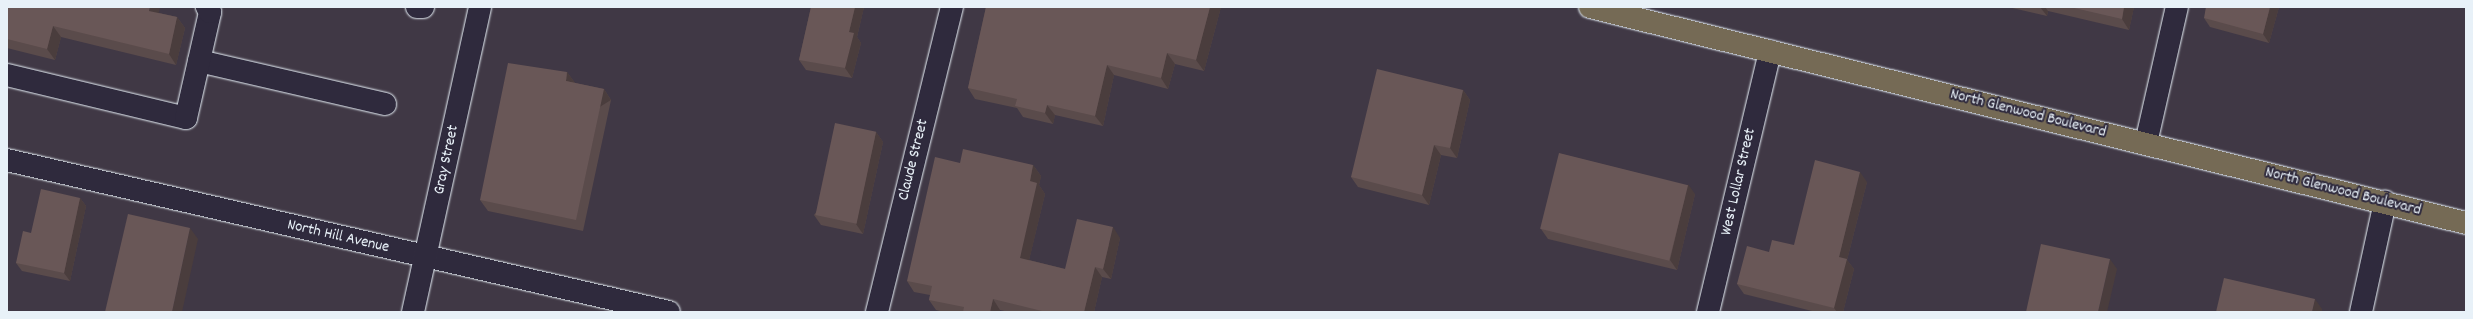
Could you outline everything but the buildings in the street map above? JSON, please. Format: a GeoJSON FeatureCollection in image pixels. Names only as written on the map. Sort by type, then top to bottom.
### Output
{"type":"FeatureCollection","features":[{"type":"Feature","properties":{"kind":"main road","name":"North Glenwood Boulevard"},"geometry":{"type":"LineString","coordinates":[[1590,7],[2466,223]]}},
{"type":"Feature","properties":{"kind":"street"},"geometry":{"type":"LineString","coordinates":[[7,75],[186,118],[210,12],[207,7]]}},
{"type":"Feature","properties":{"kind":"street"},"geometry":{"type":"LineString","coordinates":[[417,7],[423,7]]}},
{"type":"Feature","properties":{"kind":"street","name":"Gray Street"},"geometry":{"type":"LineString","coordinates":[[413,312],[480,7]]}},
{"type":"Feature","properties":{"kind":"street","name":"Claude Street"},"geometry":{"type":"LineString","coordinates":[[877,312],[952,7]]}},
{"type":"Feature","properties":{"kind":"street"},"geometry":{"type":"LineString","coordinates":[[2146,143],[2177,7]]}},
{"type":"Feature","properties":{"kind":"street","name":"West Lollar Street"},"geometry":{"type":"LineString","coordinates":[[1708,312],[1770,51]]}},
{"type":"Feature","properties":{"kind":"street"},"geometry":{"type":"LineString","coordinates":[[199,62],[385,104]]}},
{"type":"Feature","properties":{"kind":"street","name":"North Hill Avenue"},"geometry":{"type":"LineString","coordinates":[[7,160],[426,258],[669,312]]}},
{"type":"Feature","properties":{"kind":"street"},"geometry":{"type":"LineString","coordinates":[[2361,312],[2385,202]]}}]}
